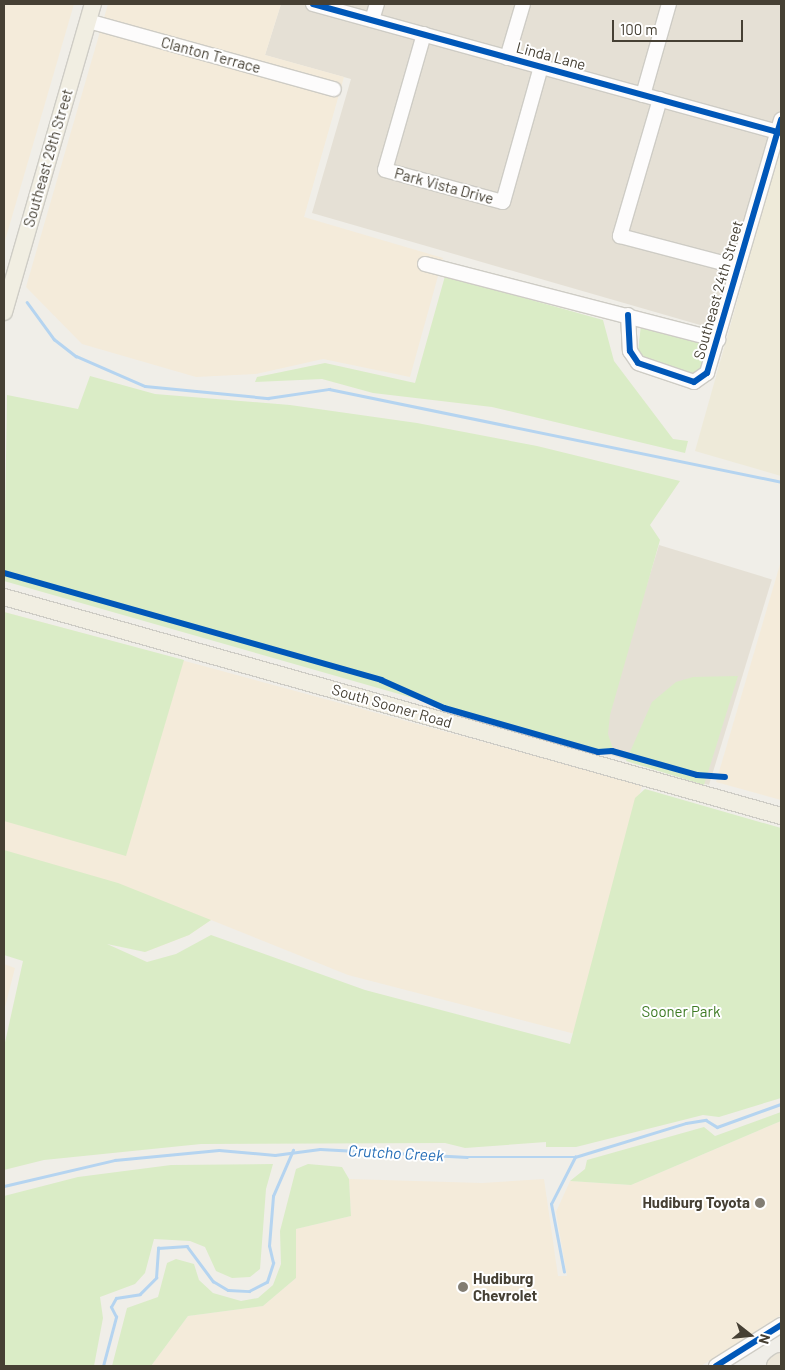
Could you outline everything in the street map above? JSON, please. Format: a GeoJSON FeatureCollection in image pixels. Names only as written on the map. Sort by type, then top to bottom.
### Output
{"type":"FeatureCollection","features":[{"type":"Feature","properties":{"kind":"highway"},"geometry":{"type":"LineString","coordinates":[[777,1366],[781,1363]]}},
{"type":"Feature","properties":{"kind":"main road","name":"Southeast 29th Street"},"geometry":{"type":"LineString","coordinates":[[4,312],[93,4]]}},
{"type":"Feature","properties":{"kind":"main road","name":"South Sooner Road"},"geometry":{"type":"LineString","coordinates":[[4,597],[781,816]]}},
{"type":"Feature","properties":{"kind":"street","name":"Linda Lane"},"geometry":{"type":"LineString","coordinates":[[313,4],[643,95],[780,129]]}},
{"type":"Feature","properties":{"kind":"street"},"geometry":{"type":"LineString","coordinates":[[372,20],[377,4]]}},
{"type":"Feature","properties":{"kind":"street"},"geometry":{"type":"LineString","coordinates":[[507,58],[523,4]]}},
{"type":"Feature","properties":{"kind":"street"},"geometry":{"type":"LineString","coordinates":[[643,95],[669,4]]}},
{"type":"Feature","properties":{"kind":"street","name":"Clanton Terrace"},"geometry":{"type":"LineString","coordinates":[[88,21],[334,89]]}},
{"type":"Feature","properties":{"kind":"street","name":"Park Vista Drive"},"geometry":{"type":"LineString","coordinates":[[424,34],[385,170],[503,202],[541,67]]}},
{"type":"Feature","properties":{"kind":"street"},"geometry":{"type":"LineString","coordinates":[[660,99],[620,236],[738,267]]}},
{"type":"Feature","properties":{"kind":"street","name":"Southeast 24th Street"},"geometry":{"type":"LineString","coordinates":[[628,315],[630,351],[648,370],[700,381],[718,340],[780,129]]}},
{"type":"Feature","properties":{"kind":"street"},"geometry":{"type":"LineString","coordinates":[[425,264],[628,315],[718,340]]}},
{"type":"Feature","properties":{"kind":"street"},"geometry":{"type":"LineString","coordinates":[[716,1366],[781,1325]]}},
{"type":"Feature","properties":{"kind":"shaded area"},"geometry":{"type":"Polygon","coordinates":[[[4,4],[74,4],[4,244],[4,4]]]}},
{"type":"Feature","properties":{"kind":"shaded area"},"geometry":{"type":"Polygon","coordinates":[[[108,4],[281,4],[265,55],[344,77],[304,217],[443,258],[410,377],[323,359],[256,374],[196,377],[82,344],[26,287],[108,4]]]}},
{"type":"Feature","properties":{"kind":"shaded area"},"geometry":{"type":"Polygon","coordinates":[[[281,4],[781,4],[781,122],[714,329],[312,213],[351,79],[265,55],[281,4]]]}},
{"type":"Feature","properties":{"kind":"shaded area"},"geometry":{"type":"Polygon","coordinates":[[[781,145],[781,476],[695,451],[781,145]]]}},
{"type":"Feature","properties":{"kind":"shaded area"},"geometry":{"type":"Polygon","coordinates":[[[659,545],[772,579],[709,785],[596,751],[659,545]]]}},
{"type":"Feature","properties":{"kind":"shaded area"},"geometry":{"type":"Polygon","coordinates":[[[781,561],[781,800],[716,782],[781,561]]]}},
{"type":"Feature","properties":{"kind":"shaded area"},"geometry":{"type":"Polygon","coordinates":[[[4,612],[642,785],[575,1034],[348,975],[211,920],[189,935],[145,952],[4,901],[4,612]]]}},
{"type":"Feature","properties":{"kind":"shaded area"},"geometry":{"type":"Polygon","coordinates":[[[4,964],[15,968],[4,1011],[4,964]]]}},
{"type":"Feature","properties":{"kind":"shaded area"},"geometry":{"type":"Polygon","coordinates":[[[781,1121],[781,1315],[701,1366],[151,1366],[188,1316],[263,1306],[296,1278],[296,1229],[351,1216],[349,1179],[482,1183],[544,1179],[558,1276],[567,1276],[556,1212],[570,1181],[631,1185],[781,1121]]]}},
{"type":"Feature","properties":{"kind":"green space"},"geometry":{"type":"Polygon","coordinates":[[[445,276],[603,320],[614,361],[673,439],[688,441],[685,453],[492,407],[373,393],[322,379],[255,382],[257,377],[325,363],[415,383],[445,276]]]}},
{"type":"Feature","properties":{"kind":"green space"},"geometry":{"type":"Polygon","coordinates":[[[641,325],[704,342],[710,348],[705,368],[695,376],[650,362],[638,351],[641,325]]]}},
{"type":"Feature","properties":{"kind":"green space"},"geometry":{"type":"Polygon","coordinates":[[[90,376],[155,394],[290,405],[417,423],[537,446],[680,481],[650,525],[660,540],[610,715],[608,734],[614,752],[609,754],[4,581],[7,395],[78,409],[90,376]]]}},
{"type":"Feature","properties":{"kind":"green space"},"geometry":{"type":"Polygon","coordinates":[[[4,612],[184,660],[126,856],[4,821],[4,612]]]}},
{"type":"Feature","properties":{"kind":"green space"},"geometry":{"type":"Polygon","coordinates":[[[738,676],[704,785],[626,761],[652,702],[676,682],[693,677],[738,676]]]}},
{"type":"Feature","properties":{"kind":"green space","name":"Sooner Park"},"geometry":{"type":"Polygon","coordinates":[[[645,789],[781,828],[781,1098],[719,1117],[703,1115],[576,1147],[546,1147],[546,1142],[465,1148],[445,1143],[201,1144],[44,1160],[4,1170],[4,1047],[23,961],[4,955],[4,850],[118,883],[211,920],[189,935],[145,952],[107,944],[147,962],[176,954],[211,935],[365,990],[570,1044],[635,798],[645,789]]]}},
{"type":"Feature","properties":{"kind":"green space"},"geometry":{"type":"Polygon","coordinates":[[[781,1112],[781,1121],[631,1185],[570,1181],[585,1169],[587,1160],[704,1127],[715,1136],[781,1112]]]}},
{"type":"Feature","properties":{"kind":"green space"},"geometry":{"type":"Polygon","coordinates":[[[273,1164],[266,1189],[260,1269],[250,1277],[232,1278],[216,1271],[205,1247],[190,1241],[154,1239],[145,1273],[135,1284],[100,1297],[103,1318],[94,1366],[4,1366],[4,1196],[78,1177],[171,1165],[273,1164]]]}},
{"type":"Feature","properties":{"kind":"green space"},"geometry":{"type":"Polygon","coordinates":[[[308,1164],[342,1167],[349,1179],[351,1216],[296,1229],[296,1278],[263,1306],[188,1316],[151,1366],[112,1366],[127,1308],[158,1297],[167,1263],[176,1259],[194,1264],[199,1280],[213,1293],[241,1301],[258,1298],[273,1285],[281,1264],[280,1231],[296,1169],[308,1164]]]}},
{"type":"Feature","properties":{"kind":"waterway"},"geometry":{"type":"LineString","coordinates":[[27,302],[54,339],[76,356],[145,386],[268,398],[329,389],[781,482]]}},
{"type":"Feature","properties":{"kind":"waterway","name":"Crutcho Creek"},"geometry":{"type":"LineString","coordinates":[[575,1157],[686,1123],[706,1120],[717,1127],[781,1104]]}},
{"type":"Feature","properties":{"kind":"waterway","name":"Crutcho Creek"},"geometry":{"type":"LineString","coordinates":[[4,1186],[115,1160],[219,1150],[275,1155],[320,1149],[467,1157],[575,1157]]}},
{"type":"Feature","properties":{"kind":"waterway"},"geometry":{"type":"LineString","coordinates":[[103,1366],[116,1317],[111,1307],[116,1298],[140,1294],[156,1278],[158,1248],[187,1246],[213,1281],[228,1290],[249,1291],[267,1282],[273,1263],[269,1246],[273,1196],[293,1150]]}},
{"type":"Feature","properties":{"kind":"waterway"},"geometry":{"type":"LineString","coordinates":[[564,1272],[551,1204],[575,1157]]}},
{"type":"Feature","properties":{"kind":"cycle path"},"geometry":{"type":"LineString","coordinates":[[313,4],[781,133]]}},
{"type":"Feature","properties":{"kind":"cycle path"},"geometry":{"type":"LineString","coordinates":[[628,315],[630,351],[638,363],[694,382],[707,373],[781,120]]}},
{"type":"Feature","properties":{"kind":"cycle path"},"geometry":{"type":"LineString","coordinates":[[4,573],[381,680],[444,708],[598,752],[612,751],[697,775],[725,777]]}},
{"type":"Feature","properties":{"kind":"cycle path"},"geometry":{"type":"LineString","coordinates":[[716,1366],[781,1325]]}},
{"type":"Feature","properties":{"kind":"place","name":"Hudiburg Toyota"},"geometry":{"type":"Point","coordinates":[760,1203]}},
{"type":"Feature","properties":{"kind":"place","name":"Hudiburg Chevrolet"},"geometry":{"type":"Point","coordinates":[463,1287]}}]}
